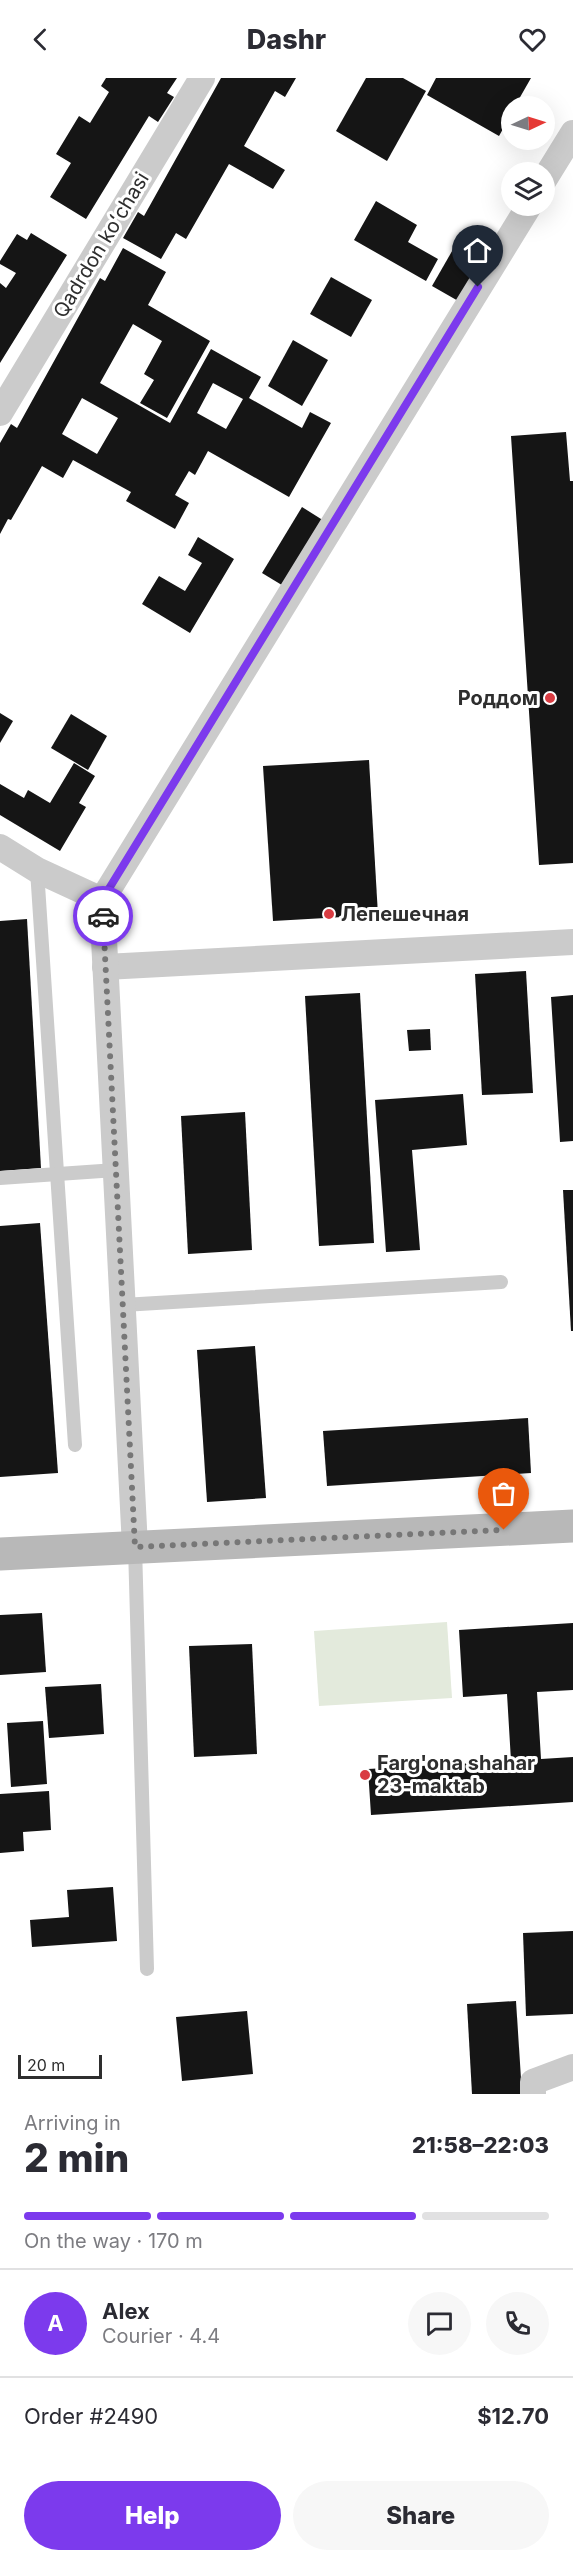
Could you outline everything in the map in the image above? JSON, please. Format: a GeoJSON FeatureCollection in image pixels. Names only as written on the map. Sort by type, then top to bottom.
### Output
{"type":"FeatureCollection","features":[{"type":"Feature","properties":{"kind":"street","name":"Qadrdon koʻchasi"},"geometry":{"type":"LineString","coordinates":[[0,413],[202,78]]}},
{"type":"Feature","properties":{"kind":"street"},"geometry":{"type":"LineString","coordinates":[[555,162],[573,133]]}},
{"type":"Feature","properties":{"kind":"street"},"geometry":{"type":"LineString","coordinates":[[135,1547],[102,900],[523,216]]}},
{"type":"Feature","properties":{"kind":"street"},"geometry":{"type":"LineString","coordinates":[[0,847],[37,870],[102,900]]}},
{"type":"Feature","properties":{"kind":"street"},"geometry":{"type":"LineString","coordinates":[[105,967],[573,942]]}},
{"type":"Feature","properties":{"kind":"street"},"geometry":{"type":"LineString","coordinates":[[0,1554],[573,1526]]}},
{"type":"Feature","properties":{"kind":"street"},"geometry":{"type":"LineString","coordinates":[[533,2094],[533,2082],[573,2067]]}},
{"type":"Feature","properties":{"kind":"lane"},"geometry":{"type":"LineString","coordinates":[[37,870],[75,1445]]}},
{"type":"Feature","properties":{"kind":"lane"},"geometry":{"type":"LineString","coordinates":[[0,1178],[116,1170]]}},
{"type":"Feature","properties":{"kind":"lane"},"geometry":{"type":"LineString","coordinates":[[123,1305],[501,1282]]}},
{"type":"Feature","properties":{"kind":"lane"},"geometry":{"type":"LineString","coordinates":[[135,1547],[147,1969]]}},
{"type":"Feature","properties":{"kind":"shaded area"},"geometry":{"type":"Polygon","coordinates":[[[447,1622],[452,1698],[319,1706],[314,1631],[447,1622]]]}},
{"type":"Feature","properties":{"kind":"building"},"geometry":{"type":"Polygon","coordinates":[[[106,78],[177,78],[167,93],[174,97],[158,122],[149,116],[86,219],[50,197],[71,163],[56,154],[79,116],[90,123],[109,92],[101,86],[106,78]]]}},
{"type":"Feature","properties":{"kind":"building"},"geometry":{"type":"Polygon","coordinates":[[[221,78],[296,78],[285,97],[275,91],[244,146],[285,170],[273,189],[229,164],[186,239],[176,233],[161,259],[123,238],[138,212],[144,216],[221,78]]]}},
{"type":"Feature","properties":{"kind":"building"},"geometry":{"type":"Polygon","coordinates":[[[366,78],[403,78],[426,91],[387,161],[336,131],[366,78]]]}},
{"type":"Feature","properties":{"kind":"building"},"geometry":{"type":"Polygon","coordinates":[[[436,78],[531,78],[521,96],[501,96],[501,132],[499,136],[427,95],[436,78]]]}},
{"type":"Feature","properties":{"kind":"building"},"geometry":{"type":"Polygon","coordinates":[[[376,201],[417,225],[408,242],[438,259],[426,281],[354,240],[376,201]]]}},
{"type":"Feature","properties":{"kind":"building"},"geometry":{"type":"Polygon","coordinates":[[[463,232],[497,251],[467,306],[432,286],[463,232]]]}},
{"type":"Feature","properties":{"kind":"building"},"geometry":{"type":"Polygon","coordinates":[[[31,233],[67,255],[0,363],[0,283],[6,288],[16,273],[0,264],[0,261],[17,234],[27,240],[31,233]]]}},
{"type":"Feature","properties":{"kind":"building"},"geometry":{"type":"Polygon","coordinates":[[[123,248],[166,272],[148,305],[210,341],[167,418],[140,403],[154,380],[144,374],[162,341],[133,324],[100,383],[170,423],[211,349],[261,377],[249,398],[302,428],[310,412],[331,423],[289,497],[208,451],[195,475],[189,471],[175,495],[189,503],[175,529],[126,501],[131,492],[73,460],[63,478],[42,466],[11,520],[8,519],[0,534],[0,443],[11,424],[17,428],[100,278],[105,281],[123,248]],[[213,383],[197,413],[226,429],[243,399],[213,383]],[[82,398],[62,434],[97,454],[118,418],[82,398]]]}},
{"type":"Feature","properties":{"kind":"building"},"geometry":{"type":"Polygon","coordinates":[[[331,277],[372,300],[351,337],[310,314],[331,277]]]}},
{"type":"Feature","properties":{"kind":"building"},"geometry":{"type":"Polygon","coordinates":[[[293,340],[328,360],[302,406],[268,386],[293,340]]]}},
{"type":"Feature","properties":{"kind":"building","name":"Роддом"},"geometry":{"type":"Polygon","coordinates":[[[566,432],[570,481],[573,481],[573,863],[539,865],[511,436],[566,432]]]}},
{"type":"Feature","properties":{"kind":"building"},"geometry":{"type":"Polygon","coordinates":[[[302,507],[329,524],[290,590],[262,573],[302,507]]]}},
{"type":"Feature","properties":{"kind":"building"},"geometry":{"type":"Polygon","coordinates":[[[198,537],[234,559],[190,633],[142,604],[159,576],[185,591],[202,563],[188,555],[198,537]]]}},
{"type":"Feature","properties":{"kind":"building"},"geometry":{"type":"Polygon","coordinates":[[[0,713],[13,721],[0,743],[0,713]]]}},
{"type":"Feature","properties":{"kind":"building"},"geometry":{"type":"Polygon","coordinates":[[[71,714],[107,736],[88,770],[51,748],[71,714]]]}},
{"type":"Feature","properties":{"kind":"building"},"geometry":{"type":"Polygon","coordinates":[[[369,760],[378,915],[273,921],[263,766],[369,760]]]}},
{"type":"Feature","properties":{"kind":"building"},"geometry":{"type":"Polygon","coordinates":[[[74,763],[95,776],[79,803],[86,807],[60,851],[0,815],[0,784],[24,798],[28,790],[50,803],[74,763]]]}},
{"type":"Feature","properties":{"kind":"building"},"geometry":{"type":"Polygon","coordinates":[[[27,919],[41,1168],[0,1171],[0,921],[27,919]]]}},
{"type":"Feature","properties":{"kind":"building"},"geometry":{"type":"Polygon","coordinates":[[[526,971],[533,1093],[482,1095],[475,974],[526,971]]]}},
{"type":"Feature","properties":{"kind":"building"},"geometry":{"type":"Polygon","coordinates":[[[360,993],[374,1243],[319,1246],[305,996],[360,993]]]}},
{"type":"Feature","properties":{"kind":"building"},"geometry":{"type":"Polygon","coordinates":[[[573,995],[573,1141],[560,1142],[551,997],[573,995]]]}},
{"type":"Feature","properties":{"kind":"building"},"geometry":{"type":"Polygon","coordinates":[[[430,1029],[431,1050],[409,1051],[407,1030],[430,1029]]]}},
{"type":"Feature","properties":{"kind":"building"},"geometry":{"type":"Polygon","coordinates":[[[463,1094],[467,1145],[412,1150],[420,1250],[386,1252],[375,1100],[463,1094]]]}},
{"type":"Feature","properties":{"kind":"building"},"geometry":{"type":"Polygon","coordinates":[[[245,1112],[252,1250],[188,1254],[181,1116],[245,1112]]]}},
{"type":"Feature","properties":{"kind":"building"},"geometry":{"type":"Polygon","coordinates":[[[563,1190],[573,1190],[573,1331],[571,1331],[563,1190]]]}},
{"type":"Feature","properties":{"kind":"building"},"geometry":{"type":"Polygon","coordinates":[[[40,1223],[58,1473],[0,1477],[0,1226],[40,1223]]]}},
{"type":"Feature","properties":{"kind":"building"},"geometry":{"type":"Polygon","coordinates":[[[255,1346],[266,1498],[207,1502],[197,1350],[255,1346]]]}},
{"type":"Feature","properties":{"kind":"building"},"geometry":{"type":"Polygon","coordinates":[[[528,1418],[531,1473],[327,1486],[323,1431],[528,1418]]]}},
{"type":"Feature","properties":{"kind":"building"},"geometry":{"type":"Polygon","coordinates":[[[42,1613],[46,1672],[0,1675],[0,1615],[42,1613]]]}},
{"type":"Feature","properties":{"kind":"building"},"geometry":{"type":"Polygon","coordinates":[[[573,1623],[573,1690],[537,1692],[541,1759],[573,1757],[573,1802],[371,1815],[368,1769],[511,1761],[507,1694],[463,1697],[459,1630],[573,1623]]]}},
{"type":"Feature","properties":{"kind":"building"},"geometry":{"type":"Polygon","coordinates":[[[252,1644],[257,1754],[194,1757],[189,1646],[252,1644]]]}},
{"type":"Feature","properties":{"kind":"building"},"geometry":{"type":"Polygon","coordinates":[[[101,1684],[104,1734],[49,1738],[45,1687],[101,1684]]]}},
{"type":"Feature","properties":{"kind":"building"},"geometry":{"type":"Polygon","coordinates":[[[43,1721],[47,1784],[11,1787],[7,1723],[43,1721]]]}},
{"type":"Feature","properties":{"kind":"building"},"geometry":{"type":"Polygon","coordinates":[[[49,1791],[51,1830],[23,1832],[24,1851],[0,1853],[0,1794],[49,1791]]]}},
{"type":"Feature","properties":{"kind":"building"},"geometry":{"type":"Polygon","coordinates":[[[113,1887],[117,1941],[32,1947],[30,1920],[69,1917],[67,1890],[113,1887]]]}},
{"type":"Feature","properties":{"kind":"building"},"geometry":{"type":"Polygon","coordinates":[[[573,1931],[573,2014],[526,2016],[523,1933],[573,1931]]]}},
{"type":"Feature","properties":{"kind":"building"},"geometry":{"type":"Polygon","coordinates":[[[516,2001],[522,2094],[472,2094],[467,2004],[516,2001]]]}},
{"type":"Feature","properties":{"kind":"building"},"geometry":{"type":"Polygon","coordinates":[[[247,2011],[253,2074],[182,2081],[176,2017],[247,2011]]]}},
{"type":"Feature","properties":{"kind":"way so far"},"geometry":{"type":"LineString","coordinates":[[103,916],[135,1547],[504,1530]]}},
{"type":"Feature","properties":{"kind":"place","name":"Роддом"},"geometry":{"type":"Point","coordinates":[550,698]}},
{"type":"Feature","properties":{"kind":"place","name":"Лепешечная"},"geometry":{"type":"Point","coordinates":[329,914]}},
{"type":"Feature","properties":{"kind":"place","name":"Farg'ona shahar 23-maktab"},"geometry":{"type":"Point","coordinates":[365,1775]}},
{"type":"Feature","properties":{"kind":"route"},"geometry":{"type":"LineString","coordinates":[[103,916],[102,900],[478,287]]}}]}
